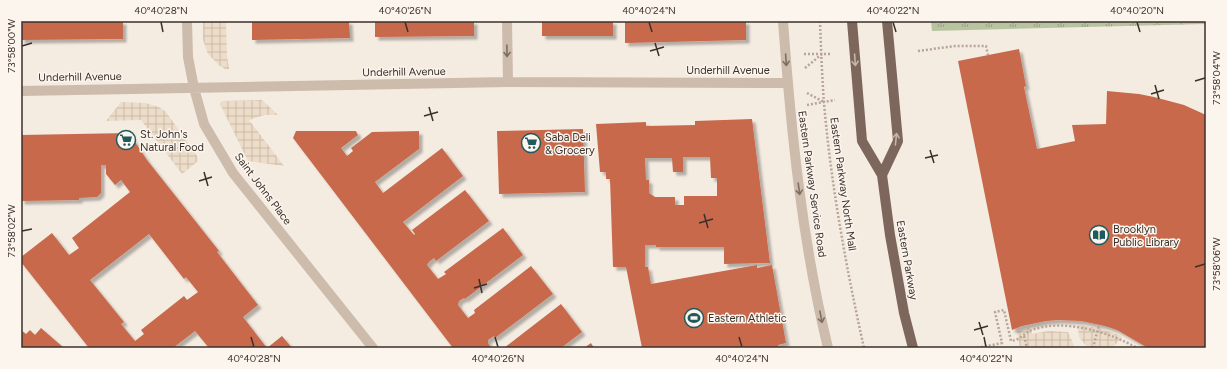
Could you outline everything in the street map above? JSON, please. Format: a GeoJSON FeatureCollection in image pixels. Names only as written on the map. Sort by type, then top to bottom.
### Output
{"type":"FeatureCollection","features":[{"type":"Feature","properties":{"kind":"main road","name":"Eastern Parkway"},"geometry":{"type":"LineString","coordinates":[[852,21],[862,142],[882,174],[891,242],[904,313],[913,348]]}},
{"type":"Feature","properties":{"kind":"main road"},"geometry":{"type":"LineString","coordinates":[[882,174],[898,141],[887,21]]}},
{"type":"Feature","properties":{"kind":"street","name":"Saint Johns Place"},"geometry":{"type":"LineString","coordinates":[[187,21],[188,57],[194,88],[204,124],[233,173],[373,348]]}},
{"type":"Feature","properties":{"kind":"street"},"geometry":{"type":"LineString","coordinates":[[507,21],[508,82]]}},
{"type":"Feature","properties":{"kind":"street","name":"Eastern Parkway Service Road"},"geometry":{"type":"LineString","coordinates":[[783,21],[787,82],[807,243],[828,348]]}},
{"type":"Feature","properties":{"kind":"street","name":"Underhill Avenue"},"geometry":{"type":"LineString","coordinates":[[21,91],[508,82],[787,82]]}},
{"type":"Feature","properties":{"kind":"path","name":"Eastern Parkway North Mall"},"geometry":{"type":"LineString","coordinates":[[820,21],[824,102],[839,223],[849,280],[864,348]]}},
{"type":"Feature","properties":{"kind":"path"},"geometry":{"type":"LineString","coordinates":[[918,51],[955,46],[986,46],[988,55]]}},
{"type":"Feature","properties":{"kind":"path"},"geometry":{"type":"LineString","coordinates":[[803,54],[832,54]]}},
{"type":"Feature","properties":{"kind":"path"},"geometry":{"type":"LineString","coordinates":[[807,105],[835,100]]}},
{"type":"Feature","properties":{"kind":"path"},"geometry":{"type":"LineString","coordinates":[[977,348],[1002,343],[995,312],[1004,310],[1010,341],[1019,340],[1031,330],[1058,326],[1097,331],[1125,341],[1137,348]]}},
{"type":"Feature","properties":{"kind":"path"},"geometry":{"type":"LineString","coordinates":[[1093,348],[1099,325]]}},
{"type":"Feature","properties":{"kind":"path"},"geometry":{"type":"LineString","coordinates":[[1024,336],[1026,348]]}},
{"type":"Feature","properties":{"kind":"green space"},"geometry":{"type":"Polygon","coordinates":[[[931,21],[1206,21],[1206,24],[932,31],[931,21]]]}},
{"type":"Feature","properties":{"kind":"shaded area"},"geometry":{"type":"Polygon","coordinates":[[[203,21],[226,21],[227,57],[229,69],[225,69],[220,66],[208,54],[203,40],[203,21]]]}},
{"type":"Feature","properties":{"kind":"shaded area"},"geometry":{"type":"Polygon","coordinates":[[[262,100],[278,115],[264,115],[249,120],[284,166],[248,161],[220,104],[222,101],[262,100]]]}},
{"type":"Feature","properties":{"kind":"shaded area"},"geometry":{"type":"Polygon","coordinates":[[[121,102],[145,103],[159,107],[166,112],[197,156],[197,162],[182,174],[141,120],[106,121],[121,102]]]}},
{"type":"Feature","properties":{"kind":"shaded area"},"geometry":{"type":"Polygon","coordinates":[[[1079,325],[1098,328],[1122,336],[1111,348],[1088,348],[1079,337],[1079,325]]]}},
{"type":"Feature","properties":{"kind":"shaded area"},"geometry":{"type":"Polygon","coordinates":[[[1030,327],[1032,334],[1048,331],[1068,332],[1075,348],[1020,348],[1017,332],[1030,327]]]}},
{"type":"Feature","properties":{"kind":"building"},"geometry":{"type":"Polygon","coordinates":[[[21,21],[123,21],[123,39],[21,40],[21,21]]]}},
{"type":"Feature","properties":{"kind":"building"},"geometry":{"type":"Polygon","coordinates":[[[252,21],[349,21],[350,38],[252,40],[252,21]]]}},
{"type":"Feature","properties":{"kind":"building"},"geometry":{"type":"Polygon","coordinates":[[[375,21],[474,21],[474,36],[375,37],[375,21]]]}},
{"type":"Feature","properties":{"kind":"building"},"geometry":{"type":"Polygon","coordinates":[[[542,21],[613,21],[613,36],[542,36],[542,21]]]}},
{"type":"Feature","properties":{"kind":"building"},"geometry":{"type":"Polygon","coordinates":[[[625,21],[746,21],[746,40],[625,43],[625,21]]]}},
{"type":"Feature","properties":{"kind":"building","name":"Brooklyn Public Library"},"geometry":{"type":"Polygon","coordinates":[[[1019,49],[1026,86],[1024,87],[1037,149],[1075,141],[1072,125],[1106,124],[1107,91],[1154,97],[1184,105],[1206,115],[1206,348],[1148,348],[1117,330],[1081,321],[1046,321],[1022,326],[1012,330],[958,61],[1019,49]]]}},
{"type":"Feature","properties":{"kind":"building"},"geometry":{"type":"Polygon","coordinates":[[[752,119],[770,263],[724,264],[724,247],[656,247],[656,245],[645,245],[645,267],[648,267],[651,284],[757,265],[757,268],[772,265],[786,343],[778,345],[779,348],[642,348],[626,267],[613,267],[610,179],[606,179],[606,172],[600,172],[596,124],[646,122],[646,126],[695,125],[695,121],[752,119]],[[683,157],[683,172],[673,172],[672,158],[645,158],[646,180],[649,180],[649,193],[655,197],[675,197],[675,205],[684,205],[684,196],[717,196],[717,178],[711,178],[710,157],[683,157]]]}},
{"type":"Feature","properties":{"kind":"building"},"geometry":{"type":"Polygon","coordinates":[[[583,129],[585,192],[499,194],[497,131],[583,129]]]}},
{"type":"Feature","properties":{"kind":"building"},"geometry":{"type":"Polygon","coordinates":[[[296,131],[356,131],[358,135],[341,148],[347,156],[353,151],[351,148],[372,132],[419,131],[419,149],[375,182],[383,193],[442,148],[463,176],[403,222],[414,235],[415,234],[412,230],[465,190],[489,221],[436,261],[434,258],[429,262],[427,265],[438,279],[446,274],[444,272],[503,228],[523,255],[465,299],[464,298],[459,301],[458,305],[468,318],[475,313],[474,310],[531,266],[553,294],[495,338],[494,336],[488,340],[491,348],[453,348],[293,138],[296,131]]]}},
{"type":"Feature","properties":{"kind":"building"},"geometry":{"type":"Polygon","coordinates":[[[129,133],[147,160],[219,251],[217,252],[258,305],[243,317],[267,348],[209,348],[195,331],[173,348],[89,348],[21,262],[21,257],[52,233],[69,255],[79,248],[72,238],[130,192],[121,180],[115,185],[106,174],[106,165],[101,165],[101,193],[97,197],[79,198],[79,200],[21,201],[21,135],[129,133]],[[149,234],[90,280],[124,322],[121,324],[135,341],[144,334],[141,330],[184,296],[187,300],[198,292],[186,277],[184,279],[149,234]]]}},
{"type":"Feature","properties":{"kind":"building"},"geometry":{"type":"Polygon","coordinates":[[[561,304],[582,332],[561,348],[504,348],[561,304]]]}},
{"type":"Feature","properties":{"kind":"building"},"geometry":{"type":"Polygon","coordinates":[[[41,328],[64,348],[21,348],[21,330],[26,334],[30,330],[35,335],[41,328]]]}},
{"type":"Feature","properties":{"kind":"building"},"geometry":{"type":"Polygon","coordinates":[[[282,336],[292,348],[267,348],[282,336]]]}},
{"type":"Feature","properties":{"kind":"building"},"geometry":{"type":"Polygon","coordinates":[[[591,343],[594,348],[584,348],[591,343]]]}},
{"type":"Feature","properties":{"kind":"place","name":"St. John's Natural Food"},"geometry":{"type":"Point","coordinates":[126,140]}},
{"type":"Feature","properties":{"kind":"place","name":"Saba Deli & Grocery"},"geometry":{"type":"Point","coordinates":[531,143]}},
{"type":"Feature","properties":{"kind":"place","name":"Brooklyn Public Library"},"geometry":{"type":"Point","coordinates":[1099,235]}},
{"type":"Feature","properties":{"kind":"place","name":"Eastern Athletic"},"geometry":{"type":"Point","coordinates":[694,318]}}]}
